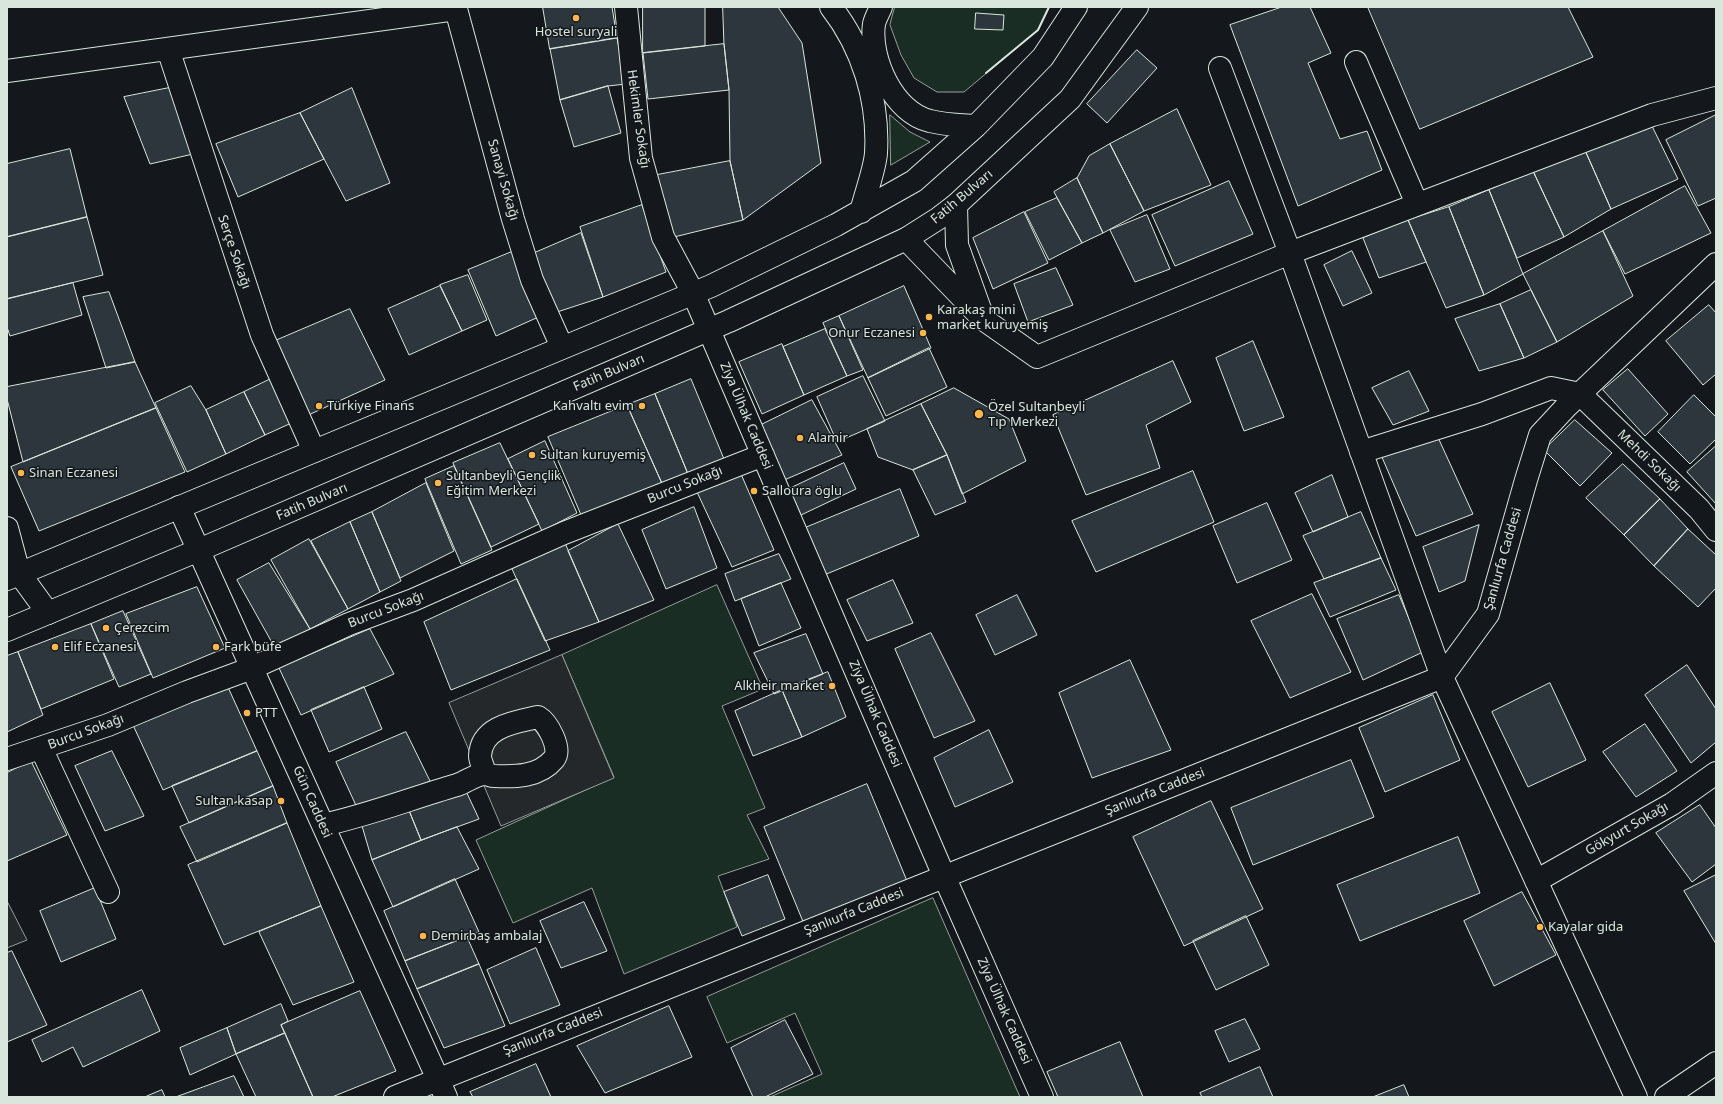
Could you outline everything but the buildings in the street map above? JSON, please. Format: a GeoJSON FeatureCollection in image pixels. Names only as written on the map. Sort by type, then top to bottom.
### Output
{"type":"FeatureCollection","features":[{"type":"Feature","properties":{"kind":"street","name":"Hekimler Sokağı"},"geometry":{"type":"LineString","coordinates":[[626,7],[641,158],[663,237],[693,293],[709,330]]}},
{"type":"Feature","properties":{"kind":"street"},"geometry":{"type":"LineString","coordinates":[[831,7],[843,22],[861,58],[874,104],[876,154],[861,212]]}},
{"type":"Feature","properties":{"kind":"street"},"geometry":{"type":"LineString","coordinates":[[881,7],[874,24],[876,57],[886,84],[909,110],[929,121],[976,126]]}},
{"type":"Feature","properties":{"kind":"street"},"geometry":{"type":"LineString","coordinates":[[13,576],[693,293],[836,226],[914,181],[976,126],[1043,57],[1076,7]]}},
{"type":"Feature","properties":{"kind":"street","name":"Fatih Bulvarı"},"geometry":{"type":"LineString","coordinates":[[7,630],[199,550],[709,330],[906,239],[956,205],[1070,99],[1136,8]]}},
{"type":"Feature","properties":{"kind":"street","name":"Sanayi Sokağı"},"geometry":{"type":"LineString","coordinates":[[168,49],[456,9],[532,280],[562,347]]}},
{"type":"Feature","properties":{"kind":"street"},"geometry":{"type":"LineString","coordinates":[[7,71],[168,49]]}},
{"type":"Feature","properties":{"kind":"street","name":"Serçe Sokağı"},"geometry":{"type":"LineString","coordinates":[[168,49],[262,335],[314,451]]}},
{"type":"Feature","properties":{"kind":"street"},"geometry":{"type":"LineString","coordinates":[[1356,62],[1417,204]]}},
{"type":"Feature","properties":{"kind":"street"},"geometry":{"type":"LineString","coordinates":[[1220,68],[1290,253],[1442,677],[1636,1097]]}},
{"type":"Feature","properties":{"kind":"street"},"geometry":{"type":"LineString","coordinates":[[906,239],[983,318],[1037,356],[1290,253],[1417,204],[1652,115],[1716,98]]}},
{"type":"Feature","properties":{"kind":"street"},"geometry":{"type":"LineString","coordinates":[[956,205],[957,245],[983,318]]}},
{"type":"Feature","properties":{"kind":"street","name":"Şanlıurfa Caddesi"},"geometry":{"type":"LineString","coordinates":[[395,1097],[442,1088],[944,876],[1442,677],[1488,614],[1540,435],[1580,394],[1716,264]]}},
{"type":"Feature","properties":{"kind":"street","name":"Ziya Ülhak Caddesi"},"geometry":{"type":"LineString","coordinates":[[709,330],[944,876],[1042,1097]]}},
{"type":"Feature","properties":{"kind":"street"},"geometry":{"type":"LineString","coordinates":[[1361,452],[1482,414],[1551,388],[1580,394]]}},
{"type":"Feature","properties":{"kind":"street","name":"Mehdi Sokağı"},"geometry":{"type":"LineString","coordinates":[[1580,394],[1699,509],[1716,530]]}},
{"type":"Feature","properties":{"kind":"street","name":"Burcu Sokağı"},"geometry":{"type":"LineString","coordinates":[[7,759],[108,725],[187,692],[252,668],[349,624],[413,600],[564,533],[763,455]]}},
{"type":"Feature","properties":{"kind":"street","name":"Gün Caddesi"},"geometry":{"type":"LineString","coordinates":[[180,507],[442,1088]]}},
{"type":"Feature","properties":{"kind":"street"},"geometry":{"type":"LineString","coordinates":[[7,528],[13,576],[48,613]]}},
{"type":"Feature","properties":{"kind":"street"},"geometry":{"type":"LineString","coordinates":[[41,748],[108,892]]}},
{"type":"Feature","properties":{"kind":"street","name":"Gökyurt Sokağı"},"geometry":{"type":"LineString","coordinates":[[1536,881],[1672,804],[1716,773]]}},
{"type":"Feature","properties":{"kind":"street"},"geometry":{"type":"LineString","coordinates":[[323,825],[361,816],[412,798],[460,784],[485,774]]}},
{"type":"Feature","properties":{"kind":"street"},"geometry":{"type":"LineString","coordinates":[[1666,1097],[1716,1063]]}},
{"type":"Feature","properties":{"kind":"green space"},"geometry":{"type":"Polygon","coordinates":[[[895,7],[1049,7],[1038,30],[964,92],[937,92],[914,78],[901,55],[890,25],[895,7]]]}},
{"type":"Feature","properties":{"kind":"green space"},"geometry":{"type":"Polygon","coordinates":[[[890,115],[910,132],[930,142],[891,165],[890,115]]]}},
{"type":"Feature","properties":{"kind":"green space"},"geometry":{"type":"Polygon","coordinates":[[[717,585],[763,689],[722,706],[765,808],[747,815],[769,859],[718,876],[737,927],[624,974],[592,888],[513,923],[476,840],[614,777],[562,655],[717,585]]]}},
{"type":"Feature","properties":{"kind":"green space"},"geometry":{"type":"Polygon","coordinates":[[[933,898],[1020,1097],[770,1097],[822,1074],[795,1013],[727,1043],[707,997],[933,898]]]}},
{"type":"Feature","properties":{"kind":"shaded area"},"geometry":{"type":"Polygon","coordinates":[[[562,655],[614,778],[501,826],[449,703],[562,655]]]}},
{"type":"Feature","properties":{"kind":"shaded area"},"geometry":{"type":"Polygon","coordinates":[[[7,901],[27,940],[7,948],[7,901]]]}},
{"type":"Feature","properties":{"kind":"wall"},"geometry":{"type":"LineString","coordinates":[[986,73],[1038,30],[1049,7]]}},
{"type":"Feature","properties":{"kind":"place","name":"Hostel suryali"},"geometry":{"type":"Point","coordinates":[576,18]}},
{"type":"Feature","properties":{"kind":"place","name":"Karakaş mini market kuruyemiş"},"geometry":{"type":"Point","coordinates":[929,317]}},
{"type":"Feature","properties":{"kind":"place","name":"Onur Eczanesi"},"geometry":{"type":"Point","coordinates":[923,333]}},
{"type":"Feature","properties":{"kind":"place","name":"Türkiye Finans"},"geometry":{"type":"Point","coordinates":[319,406]}},
{"type":"Feature","properties":{"kind":"place","name":"Kahvaltı evim"},"geometry":{"type":"Point","coordinates":[642,406]}},
{"type":"Feature","properties":{"kind":"place","name":"Özel Sultanbeyli Tıp Merkezi"},"geometry":{"type":"Point","coordinates":[979,414]}},
{"type":"Feature","properties":{"kind":"place","name":"Alamir"},"geometry":{"type":"Point","coordinates":[800,438]}},
{"type":"Feature","properties":{"kind":"place","name":"Sultan kuruyemiş"},"geometry":{"type":"Point","coordinates":[532,455]}},
{"type":"Feature","properties":{"kind":"place","name":"Sinan Eczanesi"},"geometry":{"type":"Point","coordinates":[21,473]}},
{"type":"Feature","properties":{"kind":"place","name":"Sultanbeyli Gençlik Eğitim Merkezi"},"geometry":{"type":"Point","coordinates":[438,483]}},
{"type":"Feature","properties":{"kind":"place","name":"Salloura öglu"},"geometry":{"type":"Point","coordinates":[754,491]}},
{"type":"Feature","properties":{"kind":"place","name":"Çerezcim"},"geometry":{"type":"Point","coordinates":[106,628]}},
{"type":"Feature","properties":{"kind":"place","name":"Elif Eczanesi"},"geometry":{"type":"Point","coordinates":[55,647]}},
{"type":"Feature","properties":{"kind":"place","name":"Fark büfe"},"geometry":{"type":"Point","coordinates":[216,647]}},
{"type":"Feature","properties":{"kind":"place","name":"Alkheir market"},"geometry":{"type":"Point","coordinates":[832,686]}},
{"type":"Feature","properties":{"kind":"place","name":"PTT"},"geometry":{"type":"Point","coordinates":[247,713]}},
{"type":"Feature","properties":{"kind":"place","name":"Sultan kasap"},"geometry":{"type":"Point","coordinates":[281,801]}},
{"type":"Feature","properties":{"kind":"place","name":"Kayalar gida"},"geometry":{"type":"Point","coordinates":[1540,927]}},
{"type":"Feature","properties":{"kind":"place","name":"Demirbaş ambalaj"},"geometry":{"type":"Point","coordinates":[423,936]}}]}
